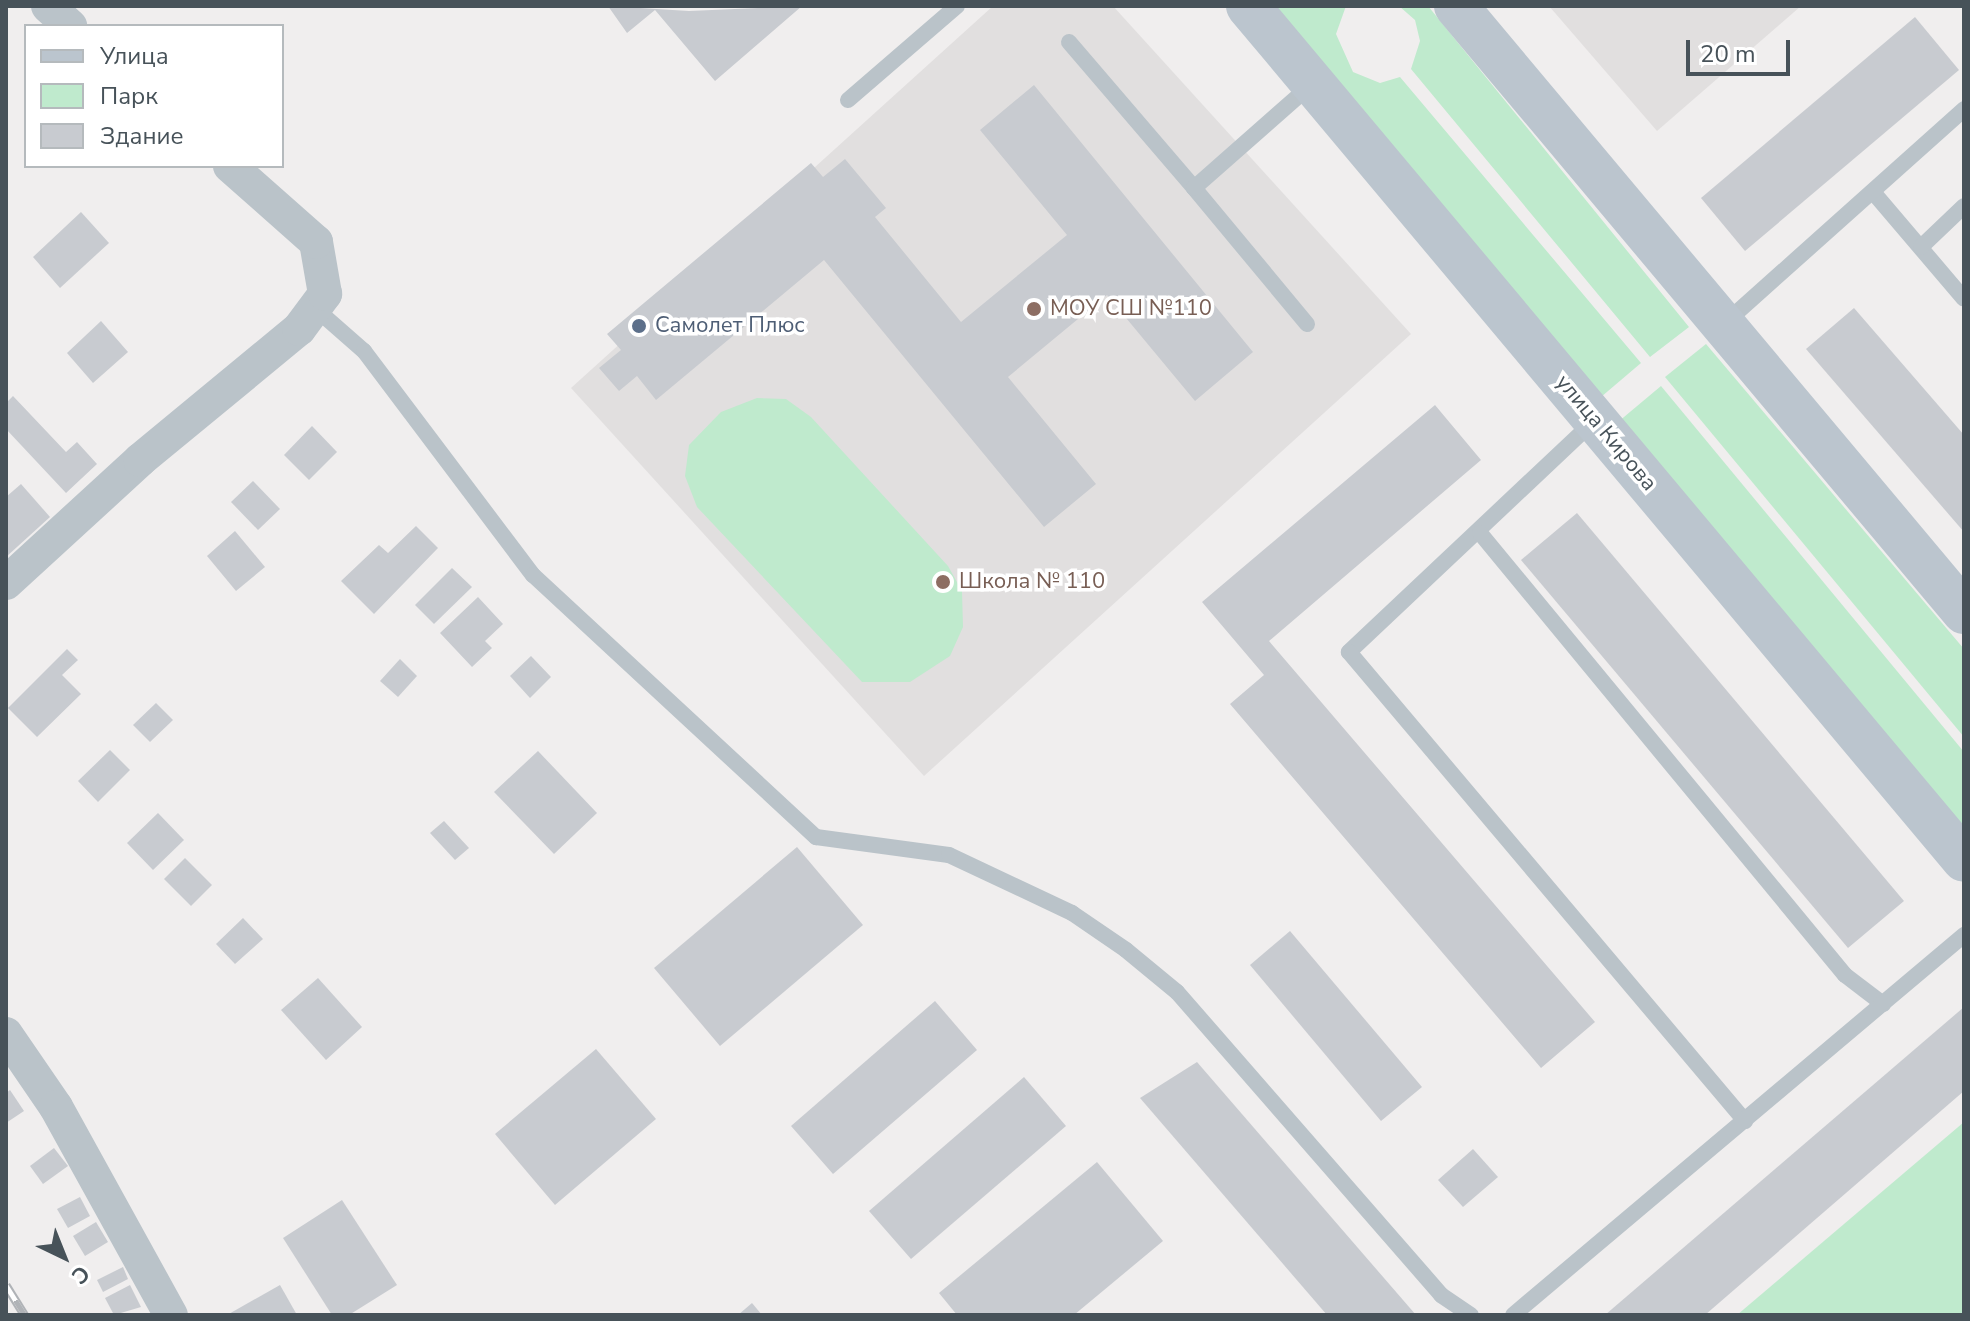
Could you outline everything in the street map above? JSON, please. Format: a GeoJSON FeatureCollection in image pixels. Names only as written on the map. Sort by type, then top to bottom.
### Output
{"type":"FeatureCollection","features":[{"type":"Feature","properties":{"kind":"main road","name":"улица Кирова"},"geometry":{"type":"LineString","coordinates":[[1248,6],[1964,860]]}},
{"type":"Feature","properties":{"kind":"main road"},"geometry":{"type":"LineString","coordinates":[[1456,6],[1720,326],[1964,612]]}},
{"type":"Feature","properties":{"kind":"street"},"geometry":{"type":"LineString","coordinates":[[48,6],[68,24]]}},
{"type":"Feature","properties":{"kind":"street"},"geometry":{"type":"LineString","coordinates":[[6,583],[320,301],[316,242],[232,168]]}},
{"type":"Feature","properties":{"kind":"street"},"geometry":{"type":"LineString","coordinates":[[6,1034],[56,1107],[171,1315]]}},
{"type":"Feature","properties":{"kind":"lane"},"geometry":{"type":"LineString","coordinates":[[848,100],[957,6]]}},
{"type":"Feature","properties":{"kind":"lane"},"geometry":{"type":"LineString","coordinates":[[1069,42],[1307,324]]}},
{"type":"Feature","properties":{"kind":"lane"},"geometry":{"type":"LineString","coordinates":[[1194,188],[1313,83]]}},
{"type":"Feature","properties":{"kind":"lane"},"geometry":{"type":"LineString","coordinates":[[1720,326],[1964,109]]}},
{"type":"Feature","properties":{"kind":"lane"},"geometry":{"type":"LineString","coordinates":[[1873,192],[1964,299]]}},
{"type":"Feature","properties":{"kind":"lane"},"geometry":{"type":"LineString","coordinates":[[1921,247],[1964,206]]}},
{"type":"Feature","properties":{"kind":"lane"},"geometry":{"type":"LineString","coordinates":[[320,301],[364,351],[533,575],[805,828],[816,837],[949,855],[1072,913],[1126,950],[1177,992],[1441,1295],[1471,1315]]}},
{"type":"Feature","properties":{"kind":"lane"},"geometry":{"type":"LineString","coordinates":[[1595,420],[1480,533],[1349,652],[1745,1121]]}},
{"type":"Feature","properties":{"kind":"lane"},"geometry":{"type":"LineString","coordinates":[[1480,533],[1845,975],[1883,1004]]}},
{"type":"Feature","properties":{"kind":"lane"},"geometry":{"type":"LineString","coordinates":[[1513,1315],[1964,935]]}},
{"type":"Feature","properties":{"kind":"shaded area","name":"Школа № 110"},"geometry":{"type":"Polygon","coordinates":[[[993,6],[1113,6],[1411,334],[924,776],[571,388],[993,6]]]}},
{"type":"Feature","properties":{"kind":"shaded area"},"geometry":{"type":"Polygon","coordinates":[[[1549,6],[1801,6],[1657,131],[1549,6]]]}},
{"type":"Feature","properties":{"kind":"green space"},"geometry":{"type":"Polygon","coordinates":[[[1273,6],[1346,6],[1336,34],[1353,72],[1380,83],[1400,77],[1641,363],[1601,397],[1273,6]]]}},
{"type":"Feature","properties":{"kind":"green space"},"geometry":{"type":"Polygon","coordinates":[[[1399,6],[1428,6],[1689,327],[1650,357],[1411,69],[1420,41],[1415,20],[1399,6]]]}},
{"type":"Feature","properties":{"kind":"green space"},"geometry":{"type":"Polygon","coordinates":[[[1706,344],[1964,649],[1964,737],[1665,377],[1706,344]]]}},
{"type":"Feature","properties":{"kind":"green space"},"geometry":{"type":"Polygon","coordinates":[[[1661,386],[1964,752],[1964,836],[1618,422],[1661,386]]]}},
{"type":"Feature","properties":{"kind":"green space"},"geometry":{"type":"Polygon","coordinates":[[[757,398],[786,399],[811,417],[948,566],[962,591],[963,627],[950,656],[910,682],[862,682],[697,507],[685,476],[689,445],[721,412],[757,398]]]}},
{"type":"Feature","properties":{"kind":"green space"},"geometry":{"type":"Polygon","coordinates":[[[1964,1122],[1964,1315],[1737,1315],[1964,1122]]]}},
{"type":"Feature","properties":{"kind":"building"},"geometry":{"type":"Polygon","coordinates":[[[608,6],[689,11],[802,6],[715,81],[655,10],[627,33],[608,6]]]}},
{"type":"Feature","properties":{"kind":"building"},"geometry":{"type":"Polygon","coordinates":[[[1915,17],[1959,70],[1745,251],[1701,198],[1915,17]]]}},
{"type":"Feature","properties":{"kind":"building","name":"МОУ СШ №110"},"geometry":{"type":"Polygon","coordinates":[[[1034,85],[1253,352],[1195,401],[1107,295],[1008,377],[1096,484],[1044,527],[824,260],[656,400],[637,376],[619,391],[599,368],[621,350],[607,334],[811,163],[823,177],[845,159],[886,208],[875,217],[961,322],[1067,235],[980,130],[1034,85]]]}},
{"type":"Feature","properties":{"kind":"building"},"geometry":{"type":"Polygon","coordinates":[[[81,212],[109,243],[60,288],[33,257],[81,212]]]}},
{"type":"Feature","properties":{"kind":"building"},"geometry":{"type":"Polygon","coordinates":[[[1854,308],[1964,435],[1964,532],[1806,349],[1854,308]]]}},
{"type":"Feature","properties":{"kind":"building"},"geometry":{"type":"Polygon","coordinates":[[[101,321],[128,352],[93,383],[67,353],[101,321]]]}},
{"type":"Feature","properties":{"kind":"building"},"geometry":{"type":"Polygon","coordinates":[[[13,396],[66,452],[77,442],[97,464],[66,493],[6,429],[6,403],[13,396]]]}},
{"type":"Feature","properties":{"kind":"building"},"geometry":{"type":"Polygon","coordinates":[[[1435,405],[1481,460],[1269,641],[1595,1022],[1541,1068],[1230,704],[1264,675],[1202,602],[1435,405]]]}},
{"type":"Feature","properties":{"kind":"building"},"geometry":{"type":"Polygon","coordinates":[[[312,426],[337,452],[309,480],[284,455],[312,426]]]}},
{"type":"Feature","properties":{"kind":"building"},"geometry":{"type":"Polygon","coordinates":[[[253,481],[280,509],[258,530],[231,502],[253,481]]]}},
{"type":"Feature","properties":{"kind":"building"},"geometry":{"type":"Polygon","coordinates":[[[21,484],[50,517],[6,557],[6,497],[21,484]]]}},
{"type":"Feature","properties":{"kind":"building"},"geometry":{"type":"Polygon","coordinates":[[[1577,513],[1904,901],[1848,948],[1521,560],[1577,513]]]}},
{"type":"Feature","properties":{"kind":"building"},"geometry":{"type":"Polygon","coordinates":[[[416,526],[438,548],[374,614],[341,581],[379,545],[388,553],[416,526]]]}},
{"type":"Feature","properties":{"kind":"building"},"geometry":{"type":"Polygon","coordinates":[[[235,531],[265,567],[236,591],[207,556],[235,531]]]}},
{"type":"Feature","properties":{"kind":"building"},"geometry":{"type":"Polygon","coordinates":[[[452,568],[472,587],[434,624],[415,605],[452,568]]]}},
{"type":"Feature","properties":{"kind":"building"},"geometry":{"type":"Polygon","coordinates":[[[478,597],[503,624],[485,641],[492,648],[472,667],[440,633],[478,597]]]}},
{"type":"Feature","properties":{"kind":"building"},"geometry":{"type":"Polygon","coordinates":[[[67,649],[78,660],[62,675],[81,694],[37,737],[8,708],[67,649]]]}},
{"type":"Feature","properties":{"kind":"building"},"geometry":{"type":"Polygon","coordinates":[[[531,656],[551,677],[530,698],[510,676],[531,656]]]}},
{"type":"Feature","properties":{"kind":"building"},"geometry":{"type":"Polygon","coordinates":[[[400,659],[417,676],[398,697],[380,681],[400,659]]]}},
{"type":"Feature","properties":{"kind":"building"},"geometry":{"type":"Polygon","coordinates":[[[156,703],[173,720],[150,742],[133,725],[156,703]]]}},
{"type":"Feature","properties":{"kind":"building"},"geometry":{"type":"Polygon","coordinates":[[[110,750],[130,770],[98,802],[78,781],[110,750]]]}},
{"type":"Feature","properties":{"kind":"building"},"geometry":{"type":"Polygon","coordinates":[[[538,751],[597,813],[554,854],[494,792],[538,751]]]}},
{"type":"Feature","properties":{"kind":"building"},"geometry":{"type":"Polygon","coordinates":[[[158,813],[184,840],[153,870],[127,843],[158,813]]]}},
{"type":"Feature","properties":{"kind":"building"},"geometry":{"type":"Polygon","coordinates":[[[444,821],[469,848],[455,860],[430,833],[444,821]]]}},
{"type":"Feature","properties":{"kind":"building"},"geometry":{"type":"Polygon","coordinates":[[[797,847],[863,925],[720,1046],[654,968],[797,847]]]}},
{"type":"Feature","properties":{"kind":"building"},"geometry":{"type":"Polygon","coordinates":[[[185,858],[212,885],[191,906],[164,879],[185,858]]]}},
{"type":"Feature","properties":{"kind":"building"},"geometry":{"type":"Polygon","coordinates":[[[243,918],[263,939],[235,964],[216,944],[243,918]]]}},
{"type":"Feature","properties":{"kind":"building"},"geometry":{"type":"Polygon","coordinates":[[[1290,931],[1422,1087],[1381,1121],[1250,965],[1290,931]]]}},
{"type":"Feature","properties":{"kind":"building"},"geometry":{"type":"Polygon","coordinates":[[[318,978],[362,1027],[326,1060],[281,1010],[318,978]]]}},
{"type":"Feature","properties":{"kind":"building"},"geometry":{"type":"Polygon","coordinates":[[[935,1001],[977,1050],[833,1174],[791,1126],[935,1001]]]}},
{"type":"Feature","properties":{"kind":"building"},"geometry":{"type":"Polygon","coordinates":[[[1964,1007],[1964,1091],[1705,1315],[1605,1315],[1964,1007]]]}},
{"type":"Feature","properties":{"kind":"building"},"geometry":{"type":"Polygon","coordinates":[[[596,1049],[656,1119],[555,1205],[495,1134],[596,1049]]]}},
{"type":"Feature","properties":{"kind":"building"},"geometry":{"type":"Polygon","coordinates":[[[1197,1062],[1416,1315],[1327,1315],[1140,1098],[1197,1062]]]}},
{"type":"Feature","properties":{"kind":"building"},"geometry":{"type":"Polygon","coordinates":[[[1024,1077],[1066,1126],[911,1259],[869,1211],[1024,1077]]]}},
{"type":"Feature","properties":{"kind":"building"},"geometry":{"type":"Polygon","coordinates":[[[10,1090],[24,1111],[6,1123],[6,1093],[10,1090]]]}},
{"type":"Feature","properties":{"kind":"building"},"geometry":{"type":"Polygon","coordinates":[[[54,1148],[68,1166],[43,1184],[30,1166],[54,1148]]]}},
{"type":"Feature","properties":{"kind":"building"},"geometry":{"type":"Polygon","coordinates":[[[1473,1149],[1498,1177],[1463,1207],[1438,1180],[1473,1149]]]}},
{"type":"Feature","properties":{"kind":"building"},"geometry":{"type":"Polygon","coordinates":[[[1097,1162],[1163,1241],[1074,1315],[957,1315],[939,1293],[1097,1162]]]}},
{"type":"Feature","properties":{"kind":"building"},"geometry":{"type":"Polygon","coordinates":[[[80,1197],[90,1216],[68,1228],[57,1209],[80,1197]]]}},
{"type":"Feature","properties":{"kind":"building"},"geometry":{"type":"Polygon","coordinates":[[[342,1200],[397,1285],[349,1315],[332,1315],[283,1238],[342,1200]]]}},
{"type":"Feature","properties":{"kind":"building"},"geometry":{"type":"Polygon","coordinates":[[[96,1222],[108,1242],[85,1256],[73,1236],[96,1222]]]}},
{"type":"Feature","properties":{"kind":"building"},"geometry":{"type":"Polygon","coordinates":[[[123,1267],[128,1279],[103,1292],[97,1280],[123,1267]]]}},
{"type":"Feature","properties":{"kind":"building"},"geometry":{"type":"Polygon","coordinates":[[[130,1285],[141,1307],[114,1315],[105,1298],[130,1285]]]}},
{"type":"Feature","properties":{"kind":"building"},"geometry":{"type":"Polygon","coordinates":[[[280,1285],[297,1315],[227,1315],[280,1285]]]}},
{"type":"Feature","properties":{"kind":"building"},"geometry":{"type":"Polygon","coordinates":[[[752,1303],[762,1315],[738,1315],[752,1303]]]}},
{"type":"Feature","properties":{"kind":"railway"},"geometry":{"type":"LineString","coordinates":[[6,1285],[25,1315]]}},
{"type":"Feature","properties":{"kind":"place","name":"МОУ СШ №110"},"geometry":{"type":"Point","coordinates":[1034,309]}},
{"type":"Feature","properties":{"kind":"place","name":"Самолет Плюс"},"geometry":{"type":"Point","coordinates":[639,326]}},
{"type":"Feature","properties":{"kind":"place","name":"Школа № 110"},"geometry":{"type":"Point","coordinates":[943,582]}}]}
